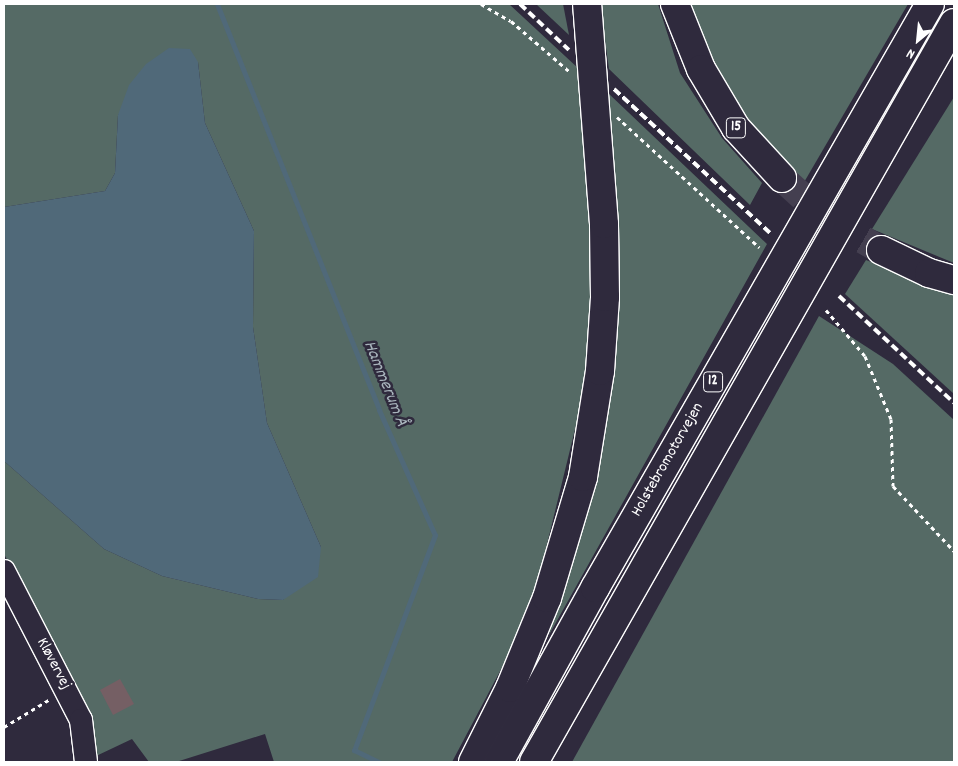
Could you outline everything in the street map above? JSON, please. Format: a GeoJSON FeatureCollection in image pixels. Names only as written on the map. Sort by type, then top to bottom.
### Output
{"type":"FeatureCollection","features":[{"type":"Feature","properties":{"kind":"highway"},"geometry":{"type":"LineString","coordinates":[[473,762],[510,688],[547,598],[583,477],[600,371],[605,297],[604,224],[586,4]]}},
{"type":"Feature","properties":{"kind":"highway","name":"15"},"geometry":{"type":"LineString","coordinates":[[675,4],[701,69],[736,128],[782,178]]}},
{"type":"Feature","properties":{"kind":"highway","name":"Holstebromotorvejen"},"geometry":{"type":"LineString","coordinates":[[499,762],[595,588],[930,4]]}},
{"type":"Feature","properties":{"kind":"highway","name":"Holstebromotorvejen"},"geometry":{"type":"LineString","coordinates":[[534,762],[954,22]]}},
{"type":"Feature","properties":{"kind":"highway"},"geometry":{"type":"LineString","coordinates":[[884,143],[954,52]]}},
{"type":"Feature","properties":{"kind":"highway"},"geometry":{"type":"LineString","coordinates":[[881,250],[928,273],[954,280]]}},
{"type":"Feature","properties":{"kind":"highway"},"geometry":{"type":"LineString","coordinates":[[552,762],[581,678]]}},
{"type":"Feature","properties":{"kind":"street","name":"Kløvervej"},"geometry":{"type":"LineString","coordinates":[[4,570],[67,688],[81,720],[86,762]]}},
{"type":"Feature","properties":{"kind":"path"},"geometry":{"type":"LineString","coordinates":[[481,4],[511,21],[573,74]]}},
{"type":"Feature","properties":{"kind":"path"},"geometry":{"type":"LineString","coordinates":[[613,114],[759,247]]}},
{"type":"Feature","properties":{"kind":"path"},"geometry":{"type":"LineString","coordinates":[[826,310],[865,356],[891,419],[893,486],[954,551]]}},
{"type":"Feature","properties":{"kind":"path"},"geometry":{"type":"LineString","coordinates":[[4,727],[67,688]]}},
{"type":"Feature","properties":{"kind":"green space"},"geometry":{"type":"Polygon","coordinates":[[[4,4],[509,4],[579,69],[593,245],[589,372],[538,581],[518,637],[452,762],[274,762],[265,734],[176,762],[149,762],[132,739],[94,757],[70,680],[4,554],[4,461],[104,549],[162,576],[258,599],[283,600],[321,547],[267,423],[253,327],[254,231],[205,123],[198,62],[118,115],[115,173],[105,191],[4,207],[4,4]]]}},
{"type":"Feature","properties":{"kind":"green space"},"geometry":{"type":"Polygon","coordinates":[[[536,4],[563,4],[569,35],[536,4]]]}},
{"type":"Feature","properties":{"kind":"green space"},"geometry":{"type":"Polygon","coordinates":[[[600,4],[658,4],[680,73],[722,138],[762,183],[750,205],[609,69],[600,4]]]}},
{"type":"Feature","properties":{"kind":"green space"},"geometry":{"type":"Polygon","coordinates":[[[685,4],[908,4],[803,184],[750,131],[704,60],[685,4]]]}},
{"type":"Feature","properties":{"kind":"green space"},"geometry":{"type":"Polygon","coordinates":[[[608,93],[767,244],[549,635],[594,478],[616,311],[618,215],[608,93]]]}},
{"type":"Feature","properties":{"kind":"green space"},"geometry":{"type":"Polygon","coordinates":[[[954,97],[954,263],[872,229],[954,97]]]}},
{"type":"Feature","properties":{"kind":"green space"},"geometry":{"type":"Polygon","coordinates":[[[866,260],[954,294],[954,394],[845,294],[866,260]]]}},
{"type":"Feature","properties":{"kind":"green space"},"geometry":{"type":"Polygon","coordinates":[[[819,316],[893,364],[954,420],[954,762],[572,762],[819,316]]]}},
{"type":"Feature","properties":{"kind":"water"},"geometry":{"type":"Polygon","coordinates":[[[169,48],[190,49],[198,62],[205,123],[254,231],[253,327],[267,423],[321,547],[318,577],[283,600],[258,599],[162,576],[104,549],[4,461],[4,207],[105,191],[115,173],[118,115],[129,85],[146,64],[169,48]]]}},
{"type":"Feature","properties":{"kind":"building"},"geometry":{"type":"Polygon","coordinates":[[[120,679],[134,704],[113,715],[100,690],[120,679]]]}},
{"type":"Feature","properties":{"kind":"waterway","name":"Hammerum Å"},"geometry":{"type":"LineString","coordinates":[[217,4],[379,410],[435,535],[354,750],[379,762]]}},
{"type":"Feature","properties":{"kind":"tunnel"},"geometry":{"type":"LineString","coordinates":[[782,178],[827,219],[881,250]]}},
{"type":"Feature","properties":{"kind":"railway"},"geometry":{"type":"LineString","coordinates":[[520,4],[569,50]]}},
{"type":"Feature","properties":{"kind":"railway"},"geometry":{"type":"LineString","coordinates":[[614,89],[770,233]]}},
{"type":"Feature","properties":{"kind":"railway"},"geometry":{"type":"LineString","coordinates":[[839,296],[954,403]]}}]}
